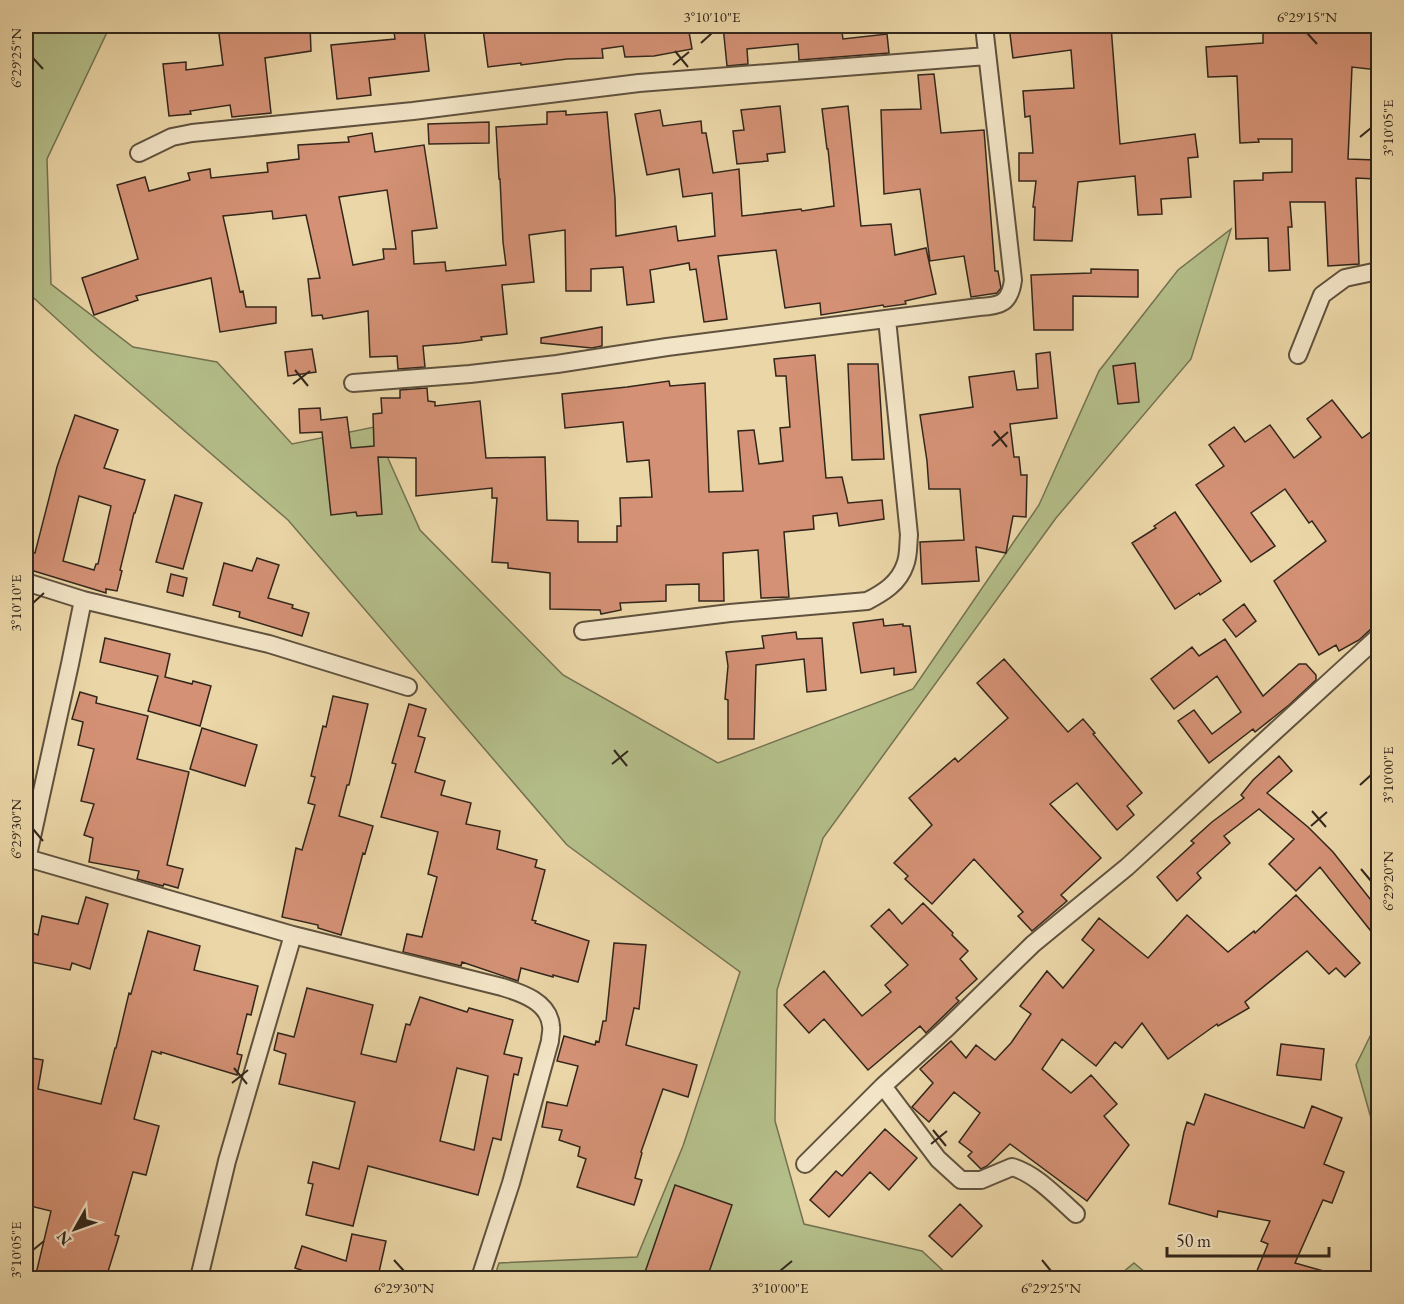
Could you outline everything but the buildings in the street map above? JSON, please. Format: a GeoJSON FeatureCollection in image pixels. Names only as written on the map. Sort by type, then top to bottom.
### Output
{"type":"FeatureCollection","features":[{"type":"Feature","properties":{"kind":"street"},"geometry":{"type":"LineString","coordinates":[[353,382],[470,374],[546,365],[667,347],[992,307],[1004,302],[1011,293],[1013,280],[984,26]]}},
{"type":"Feature","properties":{"kind":"street"},"geometry":{"type":"LineString","coordinates":[[139,153],[172,137],[192,133],[413,111],[639,83],[987,56]]}},
{"type":"Feature","properties":{"kind":"street"},"geometry":{"type":"LineString","coordinates":[[1298,355],[1322,295],[1345,279],[1378,271]]}},
{"type":"Feature","properties":{"kind":"street"},"geometry":{"type":"LineString","coordinates":[[583,631],[730,613],[867,601],[885,591],[896,581],[906,564],[909,535],[887,320]]}},
{"type":"Feature","properties":{"kind":"street"},"geometry":{"type":"LineString","coordinates":[[26,582],[83,600],[269,644],[408,687]]}},
{"type":"Feature","properties":{"kind":"street"},"geometry":{"type":"LineString","coordinates":[[83,600],[26,861],[293,935],[502,987],[525,994],[546,1011],[551,1025],[550,1041],[511,1184],[480,1278]]}},
{"type":"Feature","properties":{"kind":"street"},"geometry":{"type":"LineString","coordinates":[[805,1164],[883,1086],[947,1028],[1033,944],[1127,867],[1378,637]]}},
{"type":"Feature","properties":{"kind":"street"},"geometry":{"type":"LineString","coordinates":[[199,1278],[226,1161],[293,935]]}},
{"type":"Feature","properties":{"kind":"street"},"geometry":{"type":"LineString","coordinates":[[883,1086],[938,1159],[961,1180],[981,1180],[1012,1167],[1030,1175],[1076,1214]]}},
{"type":"Feature","properties":{"kind":"green space"},"geometry":{"type":"Polygon","coordinates":[[[26,26],[110,26],[47,159],[51,284],[133,347],[217,362],[292,444],[374,427],[420,530],[563,675],[718,763],[913,689],[1039,505],[1099,371],[1178,270],[1231,229],[1191,359],[1056,518],[823,838],[777,990],[775,1121],[804,1224],[922,1251],[951,1278],[494,1278],[499,1263],[637,1257],[683,1146],[740,972],[567,845],[288,520],[26,291],[26,26]]]}},
{"type":"Feature","properties":{"kind":"green space"},"geometry":{"type":"Polygon","coordinates":[[[1378,1020],[1378,1143],[1356,1065],[1378,1020]]]}},
{"type":"Feature","properties":{"kind":"green space"},"geometry":{"type":"Polygon","coordinates":[[[1134,1263],[1152,1278],[1116,1278],[1134,1263]]]}}]}
